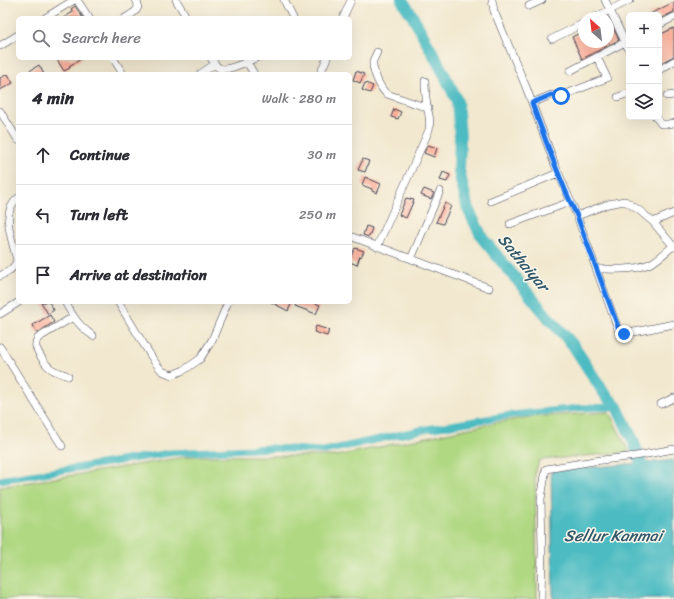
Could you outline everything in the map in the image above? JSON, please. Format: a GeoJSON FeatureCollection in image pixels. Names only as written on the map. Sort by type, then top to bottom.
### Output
{"type":"FeatureCollection","features":[{"type":"Feature","properties":{"kind":"street"},"geometry":{"type":"LineString","coordinates":[[48,16],[74,0]]}},
{"type":"Feature","properties":{"kind":"street"},"geometry":{"type":"LineString","coordinates":[[77,0],[87,16]]}},
{"type":"Feature","properties":{"kind":"street"},"geometry":{"type":"LineString","coordinates":[[128,16],[138,9],[136,0]]}},
{"type":"Feature","properties":{"kind":"street"},"geometry":{"type":"LineString","coordinates":[[176,0],[186,16]]}},
{"type":"Feature","properties":{"kind":"street"},"geometry":{"type":"LineString","coordinates":[[284,0],[292,16]]}},
{"type":"Feature","properties":{"kind":"street"},"geometry":{"type":"LineString","coordinates":[[344,16],[350,0]]}},
{"type":"Feature","properties":{"kind":"street"},"geometry":{"type":"LineString","coordinates":[[492,0],[494,11],[532,103],[558,174],[577,216],[621,334],[674,324]]}},
{"type":"Feature","properties":{"kind":"street"},"geometry":{"type":"LineString","coordinates":[[530,6],[542,0]]}},
{"type":"Feature","properties":{"kind":"street"},"geometry":{"type":"LineString","coordinates":[[605,0],[626,39]]}},
{"type":"Feature","properties":{"kind":"street"},"geometry":{"type":"LineString","coordinates":[[606,12],[630,0]]}},
{"type":"Feature","properties":{"kind":"street"},"geometry":{"type":"LineString","coordinates":[[662,23],[674,17]]}},
{"type":"Feature","properties":{"kind":"street"},"geometry":{"type":"LineString","coordinates":[[552,39],[578,26]]}},
{"type":"Feature","properties":{"kind":"street"},"geometry":{"type":"LineString","coordinates":[[0,46],[16,36]]}},
{"type":"Feature","properties":{"kind":"street"},"geometry":{"type":"LineString","coordinates":[[570,71],[626,42]]}},
{"type":"Feature","properties":{"kind":"street"},"geometry":{"type":"LineString","coordinates":[[377,52],[373,65],[383,91],[387,94],[428,108]]}},
{"type":"Feature","properties":{"kind":"street"},"geometry":{"type":"LineString","coordinates":[[532,103],[551,95],[561,96],[607,78],[597,57]]}},
{"type":"Feature","properties":{"kind":"street"},"geometry":{"type":"LineString","coordinates":[[114,60],[122,72]]}},
{"type":"Feature","properties":{"kind":"street"},"geometry":{"type":"LineString","coordinates":[[202,72],[213,61],[219,68],[224,69],[252,60]]}},
{"type":"Feature","properties":{"kind":"street"},"geometry":{"type":"LineString","coordinates":[[321,72],[326,60]]}},
{"type":"Feature","properties":{"kind":"street"},"geometry":{"type":"LineString","coordinates":[[662,68],[674,61]]}},
{"type":"Feature","properties":{"kind":"street"},"geometry":{"type":"LineString","coordinates":[[247,62],[253,72]]}},
{"type":"Feature","properties":{"kind":"street"},"geometry":{"type":"LineString","coordinates":[[377,247],[429,130],[430,123],[425,81]]}},
{"type":"Feature","properties":{"kind":"street"},"geometry":{"type":"LineString","coordinates":[[618,97],[626,94]]}},
{"type":"Feature","properties":{"kind":"street"},"geometry":{"type":"LineString","coordinates":[[0,111],[16,137]]}},
{"type":"Feature","properties":{"kind":"street"},"geometry":{"type":"LineString","coordinates":[[659,120],[662,124],[674,123]]}},
{"type":"Feature","properties":{"kind":"street"},"geometry":{"type":"LineString","coordinates":[[492,201],[558,174]]}},
{"type":"Feature","properties":{"kind":"street"},"geometry":{"type":"LineString","coordinates":[[411,259],[440,191]]}},
{"type":"Feature","properties":{"kind":"street"},"geometry":{"type":"LineString","coordinates":[[16,199],[9,204],[4,217],[5,226],[16,258]]}},
{"type":"Feature","properties":{"kind":"street"},"geometry":{"type":"LineString","coordinates":[[577,216],[608,204],[625,201],[653,222],[674,246],[653,262],[646,265],[632,269],[597,269]]}},
{"type":"Feature","properties":{"kind":"street"},"geometry":{"type":"LineString","coordinates":[[510,224],[570,202]]}},
{"type":"Feature","properties":{"kind":"street"},"geometry":{"type":"LineString","coordinates":[[653,222],[674,214]]}},
{"type":"Feature","properties":{"kind":"street"},"geometry":{"type":"LineString","coordinates":[[352,237],[489,288]]}},
{"type":"Feature","properties":{"kind":"street"},"geometry":{"type":"LineString","coordinates":[[0,276],[16,264]]}},
{"type":"Feature","properties":{"kind":"street"},"geometry":{"type":"LineString","coordinates":[[0,314],[17,304]]}},
{"type":"Feature","properties":{"kind":"street"},"geometry":{"type":"LineString","coordinates":[[66,304],[79,325],[93,336]]}},
{"type":"Feature","properties":{"kind":"street"},"geometry":{"type":"LineString","coordinates":[[119,304],[154,361],[162,370],[172,375],[184,370],[200,359],[212,340],[227,304]]}},
{"type":"Feature","properties":{"kind":"street"},"geometry":{"type":"LineString","coordinates":[[68,376],[52,370],[44,362],[36,347],[36,342],[38,338],[73,317]]}},
{"type":"Feature","properties":{"kind":"street"},"geometry":{"type":"LineString","coordinates":[[0,347],[62,446]]}},
{"type":"Feature","properties":{"kind":"street"},"geometry":{"type":"LineString","coordinates":[[661,404],[674,398]]}},
{"type":"Feature","properties":{"kind":"street"},"geometry":{"type":"LineString","coordinates":[[541,599],[541,499],[546,469],[674,449]]}},
{"type":"Feature","properties":{"kind":"green space"},"geometry":{"type":"Polygon","coordinates":[[[609,412],[629,452],[540,460],[535,472],[537,599],[0,599],[0,487],[191,456],[336,456],[529,417],[609,412]]]}},
{"type":"Feature","properties":{"kind":"water","name":"Sellur Kanmai"},"geometry":{"type":"Polygon","coordinates":[[[674,460],[674,599],[553,599],[551,471],[674,460]]]}},
{"type":"Feature","properties":{"kind":"building"},"geometry":{"type":"Polygon","coordinates":[[[674,2],[674,12],[662,18],[662,12],[654,12],[674,2]]]}},
{"type":"Feature","properties":{"kind":"building"},"geometry":{"type":"Polygon","coordinates":[[[75,6],[82,16],[66,16],[73,12],[71,9],[75,6]]]}},
{"type":"Feature","properties":{"kind":"building"},"geometry":{"type":"Polygon","coordinates":[[[674,28],[674,56],[662,62],[662,48],[662,34],[674,28]]]}},
{"type":"Feature","properties":{"kind":"building"},"geometry":{"type":"Polygon","coordinates":[[[614,30],[619,40],[614,43],[614,30]]]}},
{"type":"Feature","properties":{"kind":"building"},"geometry":{"type":"Polygon","coordinates":[[[578,34],[578,48],[603,48],[582,59],[572,37],[578,34]]]}},
{"type":"Feature","properties":{"kind":"building"},"geometry":{"type":"Polygon","coordinates":[[[57,60],[80,60],[69,66],[70,68],[64,71],[57,60]]]}},
{"type":"Feature","properties":{"kind":"building"},"geometry":{"type":"Polygon","coordinates":[[[39,65],[43,72],[28,72],[39,65]]]}},
{"type":"Feature","properties":{"kind":"building"},"geometry":{"type":"Polygon","coordinates":[[[356,71],[364,74],[360,83],[353,80],[356,71]]]}},
{"type":"Feature","properties":{"kind":"building"},"geometry":{"type":"Polygon","coordinates":[[[8,74],[13,83],[0,90],[0,78],[8,74]]]}},
{"type":"Feature","properties":{"kind":"building"},"geometry":{"type":"Polygon","coordinates":[[[365,83],[373,86],[370,93],[362,90],[365,83]]]}},
{"type":"Feature","properties":{"kind":"building"},"geometry":{"type":"Polygon","coordinates":[[[394,109],[401,112],[398,119],[391,117],[394,109]]]}},
{"type":"Feature","properties":{"kind":"building"},"geometry":{"type":"Polygon","coordinates":[[[428,145],[437,148],[434,157],[424,153],[428,145]]]}},
{"type":"Feature","properties":{"kind":"building"},"geometry":{"type":"Polygon","coordinates":[[[363,159],[369,161],[365,172],[358,170],[363,159]]]}},
{"type":"Feature","properties":{"kind":"building"},"geometry":{"type":"Polygon","coordinates":[[[443,172],[450,175],[447,182],[440,180],[443,172]]]}},
{"type":"Feature","properties":{"kind":"building"},"geometry":{"type":"Polygon","coordinates":[[[365,177],[381,184],[377,193],[362,185],[365,177]]]}},
{"type":"Feature","properties":{"kind":"building"},"geometry":{"type":"Polygon","coordinates":[[[424,189],[434,193],[431,199],[421,195],[424,189]]]}},
{"type":"Feature","properties":{"kind":"building"},"geometry":{"type":"Polygon","coordinates":[[[406,198],[414,200],[406,218],[399,215],[406,198]]]}},
{"type":"Feature","properties":{"kind":"building"},"geometry":{"type":"Polygon","coordinates":[[[445,203],[451,206],[443,224],[436,222],[445,203]]]}},
{"type":"Feature","properties":{"kind":"building"},"geometry":{"type":"Polygon","coordinates":[[[366,226],[372,228],[369,237],[363,235],[366,226]]]}},
{"type":"Feature","properties":{"kind":"building"},"geometry":{"type":"Polygon","coordinates":[[[355,248],[364,251],[361,257],[360,256],[357,265],[352,263],[352,254],[355,248]]]}},
{"type":"Feature","properties":{"kind":"building"},"geometry":{"type":"Polygon","coordinates":[[[42,304],[50,304],[54,310],[48,314],[42,304]]]}},
{"type":"Feature","properties":{"kind":"building"},"geometry":{"type":"Polygon","coordinates":[[[275,304],[291,304],[288,311],[275,304]]]}},
{"type":"Feature","properties":{"kind":"building"},"geometry":{"type":"Polygon","coordinates":[[[296,304],[320,305],[316,314],[295,306],[296,304]]]}},
{"type":"Feature","properties":{"kind":"building"},"geometry":{"type":"Polygon","coordinates":[[[50,315],[54,322],[37,333],[33,325],[50,315]]]}},
{"type":"Feature","properties":{"kind":"building"},"geometry":{"type":"Polygon","coordinates":[[[316,326],[329,330],[327,336],[314,332],[316,326]]]}},
{"type":"Feature","properties":{"kind":"waterway","name":"Sathaiyar"},"geometry":{"type":"LineString","coordinates":[[402,0],[413,17],[457,101],[460,136],[459,171],[468,209],[483,239],[573,345],[604,393],[617,407],[633,440],[646,477]]}},
{"type":"Feature","properties":{"kind":"waterway"},"geometry":{"type":"LineString","coordinates":[[0,480],[170,453],[271,448],[324,451],[421,430],[511,415],[580,408],[617,407]]}},
{"type":"Feature","properties":{"kind":"route"},"geometry":{"type":"LineString","coordinates":[[561,96],[551,95],[532,103],[555,165],[577,216],[620,332],[621,334],[624,334]]}}]}
